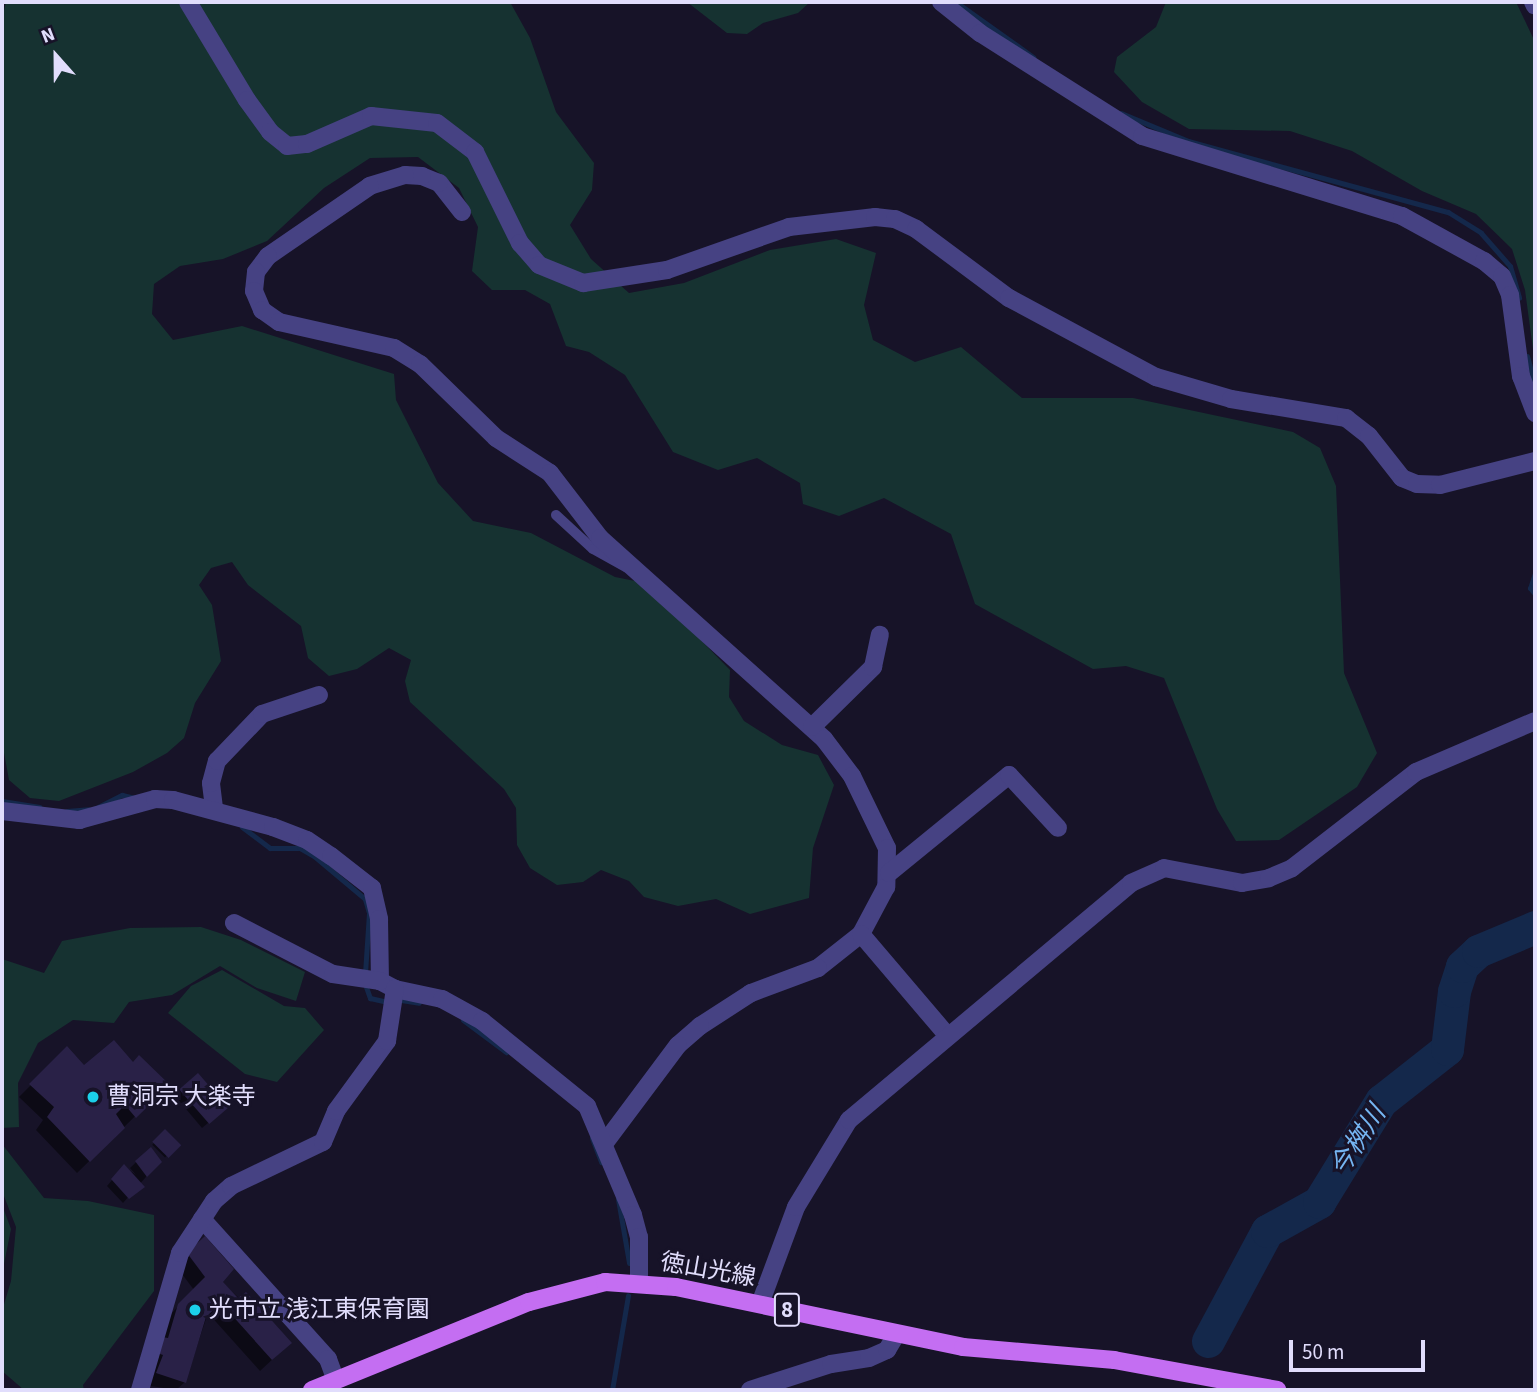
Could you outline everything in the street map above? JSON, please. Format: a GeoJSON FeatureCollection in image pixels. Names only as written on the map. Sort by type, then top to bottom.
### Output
{"type":"FeatureCollection","features":[{"type":"Feature","properties":{"kind":"main road","name":"徳山光線"},"geometry":{"type":"LineString","coordinates":[[312,1390],[335,1378],[571,1288],[605,1282],[639,1283],[760,1304],[963,1348],[1194,1371],[1277,1390]]}},
{"type":"Feature","properties":{"kind":"street"},"geometry":{"type":"LineString","coordinates":[[188,2],[247,100],[287,146],[307,144],[371,116],[389,114],[438,123],[475,152],[520,243],[540,265],[583,283],[667,270],[789,227],[875,217],[895,219],[916,229],[1009,298],[1156,377],[1231,399],[1346,418],[1369,436],[1402,478],[1417,484],[1440,485],[1535,461]]}},
{"type":"Feature","properties":{"kind":"street"},"geometry":{"type":"LineString","coordinates":[[941,2],[981,33],[1142,136],[1402,216],[1484,261],[1502,276],[1510,295],[1521,376],[1535,413]]}},
{"type":"Feature","properties":{"kind":"street"},"geometry":{"type":"LineString","coordinates":[[462,212],[439,183],[422,176],[405,175],[370,186],[268,256],[256,272],[254,291],[262,310],[279,322],[394,348],[421,364],[496,438],[550,473],[600,538],[643,572],[812,727],[852,776],[871,810],[887,848],[889,873]]}},
{"type":"Feature","properties":{"kind":"street"},"geometry":{"type":"LineString","coordinates":[[812,727],[873,667],[880,635]]}},
{"type":"Feature","properties":{"kind":"street"},"geometry":{"type":"LineString","coordinates":[[214,808],[211,783],[218,761],[262,714],[319,695]]}},
{"type":"Feature","properties":{"kind":"street"},"geometry":{"type":"LineString","coordinates":[[760,1304],[796,1207],[849,1120],[947,1034],[1147,872],[1164,868],[1242,883],[1269,878],[1292,868],[1416,772],[1535,722]]}},
{"type":"Feature","properties":{"kind":"street"},"geometry":{"type":"LineString","coordinates":[[604,1144],[678,1045],[700,1026],[751,993],[818,968],[861,934],[889,873],[1009,775],[1058,828]]}},
{"type":"Feature","properties":{"kind":"street"},"geometry":{"type":"LineString","coordinates":[[2,811],[79,820],[155,799],[214,808],[307,840],[372,888],[379,919],[376,967],[387,985],[387,1041],[336,1111],[323,1142],[231,1186],[202,1219],[180,1253],[140,1390]]}},
{"type":"Feature","properties":{"kind":"street"},"geometry":{"type":"LineString","coordinates":[[234,923],[332,974],[442,999],[482,1021],[579,1096],[604,1144],[639,1237],[639,1283]]}},
{"type":"Feature","properties":{"kind":"street"},"geometry":{"type":"LineString","coordinates":[[861,934],[947,1034]]}},
{"type":"Feature","properties":{"kind":"street"},"geometry":{"type":"LineString","coordinates":[[202,1219],[328,1359],[335,1378]]}},
{"type":"Feature","properties":{"kind":"street"},"geometry":{"type":"LineString","coordinates":[[750,1390],[831,1364],[869,1358],[887,1350],[896,1335]]}},
{"type":"Feature","properties":{"kind":"lane"},"geometry":{"type":"LineString","coordinates":[[556,515],[612,563],[643,572]]}},
{"type":"Feature","properties":{"kind":"green space"},"geometry":{"type":"Polygon","coordinates":[[[6,2],[510,2],[530,38],[556,112],[594,163],[592,190],[570,225],[591,259],[629,293],[684,283],[770,250],[836,239],[876,253],[864,305],[873,340],[915,362],[961,347],[1022,398],[1133,398],[1293,432],[1320,448],[1336,486],[1344,673],[1377,753],[1357,787],[1279,840],[1236,841],[1217,809],[1164,678],[1126,666],[1093,669],[975,604],[951,534],[884,498],[839,516],[803,504],[800,483],[757,458],[718,470],[673,452],[625,375],[589,352],[566,346],[550,304],[525,290],[492,290],[472,271],[478,227],[459,188],[418,157],[370,158],[324,188],[267,241],[223,259],[180,266],[154,284],[152,314],[173,340],[242,326],[394,374],[396,400],[438,483],[473,521],[531,533],[615,577],[645,583],[730,670],[729,697],[744,721],[782,745],[818,755],[834,785],[813,848],[809,898],[750,914],[716,899],[678,906],[644,897],[629,881],[601,870],[583,882],[557,885],[530,868],[517,845],[516,808],[504,789],[410,702],[405,681],[411,660],[389,648],[357,669],[329,676],[308,658],[301,626],[248,585],[232,562],[211,568],[199,585],[212,605],[221,661],[195,703],[184,738],[167,753],[133,772],[59,801],[30,798],[9,780],[2,742],[2,19],[6,2]]]}},
{"type":"Feature","properties":{"kind":"green space"},"geometry":{"type":"Polygon","coordinates":[[[687,2],[810,2],[798,13],[763,23],[747,34],[727,33],[687,2]]]}},
{"type":"Feature","properties":{"kind":"green space"},"geometry":{"type":"Polygon","coordinates":[[[1166,2],[1516,2],[1535,42],[1535,364],[1525,290],[1512,249],[1476,214],[1422,191],[1352,151],[1290,131],[1189,129],[1142,102],[1114,72],[1117,57],[1156,27],[1166,2]]]}},
{"type":"Feature","properties":{"kind":"green space"},"geometry":{"type":"Polygon","coordinates":[[[201,927],[241,940],[305,972],[296,1001],[257,988],[220,966],[172,995],[129,1002],[114,1023],[73,1020],[38,1043],[18,1083],[19,1127],[2,1128],[2,959],[44,973],[62,941],[130,928],[201,927]]]}},
{"type":"Feature","properties":{"kind":"green space"},"geometry":{"type":"Polygon","coordinates":[[[222,970],[284,1006],[305,1008],[324,1030],[277,1082],[245,1074],[168,1013],[191,986],[222,970]]]}},
{"type":"Feature","properties":{"kind":"green space"},"geometry":{"type":"Polygon","coordinates":[[[2,1144],[44,1198],[88,1201],[154,1215],[154,1291],[83,1385],[84,1390],[24,1390],[2,1371],[2,1311],[11,1281],[16,1227],[2,1191],[2,1144]]]}},
{"type":"Feature","properties":{"kind":"green space"},"geometry":{"type":"Polygon","coordinates":[[[2,1205],[11,1229],[2,1274],[2,1205]]]}},
{"type":"Feature","properties":{"kind":"building"},"geometry":{"type":"Polygon","coordinates":[[[114,1040],[133,1062],[139,1055],[170,1085],[136,1118],[125,1105],[116,1114],[125,1128],[90,1162],[47,1117],[54,1107],[29,1084],[67,1046],[84,1065],[114,1040]]]}},
{"type":"Feature","properties":{"kind":"building"},"geometry":{"type":"Polygon","coordinates":[[[198,1073],[228,1108],[209,1124],[179,1089],[198,1073]]]}},
{"type":"Feature","properties":{"kind":"building"},"geometry":{"type":"Polygon","coordinates":[[[165,1129],[181,1145],[169,1158],[152,1142],[165,1129]]]}},
{"type":"Feature","properties":{"kind":"building"},"geometry":{"type":"Polygon","coordinates":[[[151,1147],[162,1162],[147,1177],[135,1161],[151,1147]]]}},
{"type":"Feature","properties":{"kind":"building"},"geometry":{"type":"Polygon","coordinates":[[[124,1164],[145,1187],[129,1199],[111,1179],[124,1164]]]}},
{"type":"Feature","properties":{"kind":"building","name":"光市立 浅江東保育園"},"geometry":{"type":"Polygon","coordinates":[[[205,1236],[234,1269],[223,1282],[238,1298],[246,1292],[292,1343],[272,1360],[221,1303],[206,1317],[186,1383],[156,1373],[163,1355],[157,1353],[162,1337],[168,1338],[178,1304],[205,1277],[187,1253],[205,1236]]]}},
{"type":"Feature","properties":{"kind":"waterway"},"geometry":{"type":"LineString","coordinates":[[956,2],[1033,57]]}},
{"type":"Feature","properties":{"kind":"waterway"},"geometry":{"type":"LineString","coordinates":[[1121,113],[1188,141],[1448,212],[1481,233],[1510,266],[1519,298]]}},
{"type":"Feature","properties":{"kind":"waterway"},"geometry":{"type":"LineString","coordinates":[[1527,356],[1535,386]]}},
{"type":"Feature","properties":{"kind":"waterway"},"geometry":{"type":"LineString","coordinates":[[1535,573],[1530,588],[1535,594]]}},
{"type":"Feature","properties":{"kind":"waterway"},"geometry":{"type":"LineString","coordinates":[[98,807],[122,795],[135,798]]}},
{"type":"Feature","properties":{"kind":"waterway"},"geometry":{"type":"LineString","coordinates":[[2,801],[40,807]]}},
{"type":"Feature","properties":{"kind":"waterway"},"geometry":{"type":"LineString","coordinates":[[67,811],[88,809]]}},
{"type":"Feature","properties":{"kind":"waterway"},"geometry":{"type":"LineString","coordinates":[[242,827],[270,848],[300,848],[314,856],[365,899],[369,913],[365,974]]}},
{"type":"Feature","properties":{"kind":"waterway","name":"今桝川"},"geometry":{"type":"LineString","coordinates":[[1208,1341],[1267,1231],[1319,1202],[1381,1101],[1447,1049],[1454,991],[1462,966],[1478,951],[1535,927]]}},
{"type":"Feature","properties":{"kind":"waterway"},"geometry":{"type":"LineString","coordinates":[[366,987],[370,998],[388,1002]]}},
{"type":"Feature","properties":{"kind":"waterway"},"geometry":{"type":"LineString","coordinates":[[401,1000],[419,1003]]}},
{"type":"Feature","properties":{"kind":"waterway"},"geometry":{"type":"LineString","coordinates":[[463,1020],[506,1052]]}},
{"type":"Feature","properties":{"kind":"waterway"},"geometry":{"type":"LineString","coordinates":[[592,1138],[601,1162]]}},
{"type":"Feature","properties":{"kind":"waterway"},"geometry":{"type":"LineString","coordinates":[[618,1199],[629,1263]]}},
{"type":"Feature","properties":{"kind":"waterway"},"geometry":{"type":"LineString","coordinates":[[612,1390],[628,1295]]}},
{"type":"Feature","properties":{"kind":"place","name":"曹洞宗 大楽寺"},"geometry":{"type":"Point","coordinates":[93,1097]}},
{"type":"Feature","properties":{"kind":"place","name":"光市立 浅江東保育園"},"geometry":{"type":"Point","coordinates":[195,1310]}}]}
